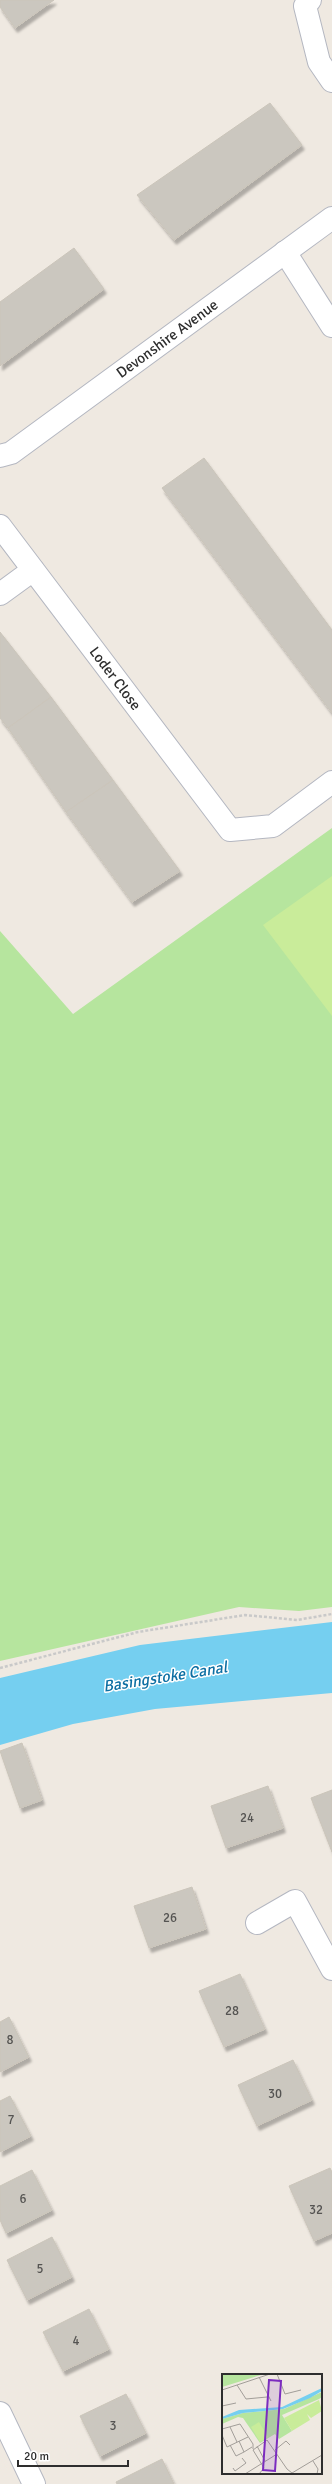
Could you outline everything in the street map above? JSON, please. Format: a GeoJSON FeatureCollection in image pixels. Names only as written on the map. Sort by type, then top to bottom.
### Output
{"type":"FeatureCollection","features":[{"type":"Feature","properties":{"kind":"street"},"geometry":{"type":"LineString","coordinates":[[305,2],[319,62],[332,81]]}},
{"type":"Feature","properties":{"kind":"street","name":"Devonshire Avenue"},"geometry":{"type":"LineString","coordinates":[[0,456],[11,453],[332,218]]}},
{"type":"Feature","properties":{"kind":"street"},"geometry":{"type":"LineString","coordinates":[[285,252],[332,326]]}},
{"type":"Feature","properties":{"kind":"street","name":"Loder Close"},"geometry":{"type":"LineString","coordinates":[[0,526],[230,830],[273,826],[332,782]]}},
{"type":"Feature","properties":{"kind":"street"},"geometry":{"type":"LineString","coordinates":[[0,594],[33,570]]}},
{"type":"Feature","properties":{"kind":"street"},"geometry":{"type":"LineString","coordinates":[[257,1923],[295,1901],[332,1970]]}},
{"type":"Feature","properties":{"kind":"street"},"geometry":{"type":"LineString","coordinates":[[0,2413],[34,2484]]}},
{"type":"Feature","properties":{"kind":"path"},"geometry":{"type":"LineString","coordinates":[[0,1668],[138,1632],[229,1617],[245,1615],[297,1620],[332,1614]]}},
{"type":"Feature","properties":{"kind":"green space"},"geometry":{"type":"Polygon","coordinates":[[[332,828],[332,1607],[299,1611],[239,1607],[0,1661],[0,931],[73,1014],[332,828]]]}},
{"type":"Feature","properties":{"kind":"green space"},"geometry":{"type":"Polygon","coordinates":[[[332,876],[332,1016],[263,925],[332,876]]]}},
{"type":"Feature","properties":{"kind":"water","name":"Basingstoke Canal"},"geometry":{"type":"Polygon","coordinates":[[[332,1622],[332,1693],[155,1709],[73,1724],[0,1745],[0,1678],[140,1645],[332,1622]]]}},
{"type":"Feature","properties":{"kind":"building"},"geometry":{"type":"Polygon","coordinates":[[[0,0],[54,0],[15,28],[0,7],[0,0]]]}},
{"type":"Feature","properties":{"kind":"building"},"geometry":{"type":"Polygon","coordinates":[[[270,103],[302,145],[174,240],[137,195],[270,103]]]}},
{"type":"Feature","properties":{"kind":"building"},"geometry":{"type":"Polygon","coordinates":[[[74,248],[104,289],[0,366],[0,302],[74,248]]]}},
{"type":"Feature","properties":{"kind":"building"},"geometry":{"type":"Polygon","coordinates":[[[204,458],[332,630],[332,713],[162,488],[204,458]]]}},
{"type":"Feature","properties":{"kind":"building"},"geometry":{"type":"Polygon","coordinates":[[[0,632],[51,697],[8,728],[0,718],[0,632]]]}},
{"type":"Feature","properties":{"kind":"building"},"geometry":{"type":"Polygon","coordinates":[[[51,697],[113,780],[66,812],[8,728],[51,697]]]}},
{"type":"Feature","properties":{"kind":"building"},"geometry":{"type":"Polygon","coordinates":[[[113,780],[180,871],[132,902],[66,812],[113,780]]]}},
{"type":"Feature","properties":{"kind":"building"},"geometry":{"type":"Polygon","coordinates":[[[22,1743],[42,1800],[20,1808],[0,1751],[22,1743]]]}},
{"type":"Feature","properties":{"kind":"building"},"geometry":{"type":"Polygon","coordinates":[[[268,1786],[283,1828],[226,1848],[211,1806],[268,1786]]]}},
{"type":"Feature","properties":{"kind":"building"},"geometry":{"type":"Polygon","coordinates":[[[332,1790],[332,1852],[311,1798],[332,1790]]]}},
{"type":"Feature","properties":{"kind":"building"},"geometry":{"type":"Polygon","coordinates":[[[192,1887],[206,1929],[149,1948],[134,1906],[192,1887]]]}},
{"type":"Feature","properties":{"kind":"building"},"geometry":{"type":"Polygon","coordinates":[[[240,1974],[265,2029],[224,2047],[199,1991],[240,1974]]]}},
{"type":"Feature","properties":{"kind":"building"},"geometry":{"type":"Polygon","coordinates":[[[9,2017],[29,2057],[0,2072],[0,2022],[9,2017]]]}},
{"type":"Feature","properties":{"kind":"building"},"geometry":{"type":"Polygon","coordinates":[[[293,2060],[312,2100],[257,2126],[238,2085],[293,2060]]]}},
{"type":"Feature","properties":{"kind":"building"},"geometry":{"type":"Polygon","coordinates":[[[10,2096],[31,2136],[0,2152],[0,2101],[10,2096]]]}},
{"type":"Feature","properties":{"kind":"building"},"geometry":{"type":"Polygon","coordinates":[[[330,2168],[332,2172],[332,2233],[314,2241],[289,2186],[330,2168]]]}},
{"type":"Feature","properties":{"kind":"building"},"geometry":{"type":"Polygon","coordinates":[[[32,2170],[52,2210],[6,2233],[0,2220],[0,2186],[32,2170]]]}},
{"type":"Feature","properties":{"kind":"building"},"geometry":{"type":"Polygon","coordinates":[[[52,2237],[72,2277],[27,2300],[7,2260],[52,2237]]]}},
{"type":"Feature","properties":{"kind":"building"},"geometry":{"type":"Polygon","coordinates":[[[89,2309],[109,2349],[63,2371],[43,2332],[89,2309]]]}},
{"type":"Feature","properties":{"kind":"building"},"geometry":{"type":"Polygon","coordinates":[[[126,2394],[146,2433],[100,2456],[80,2416],[126,2394]]]}},
{"type":"Feature","properties":{"kind":"building"},"geometry":{"type":"Polygon","coordinates":[[[162,2459],[174,2484],[117,2484],[116,2482],[162,2459]]]}}]}
